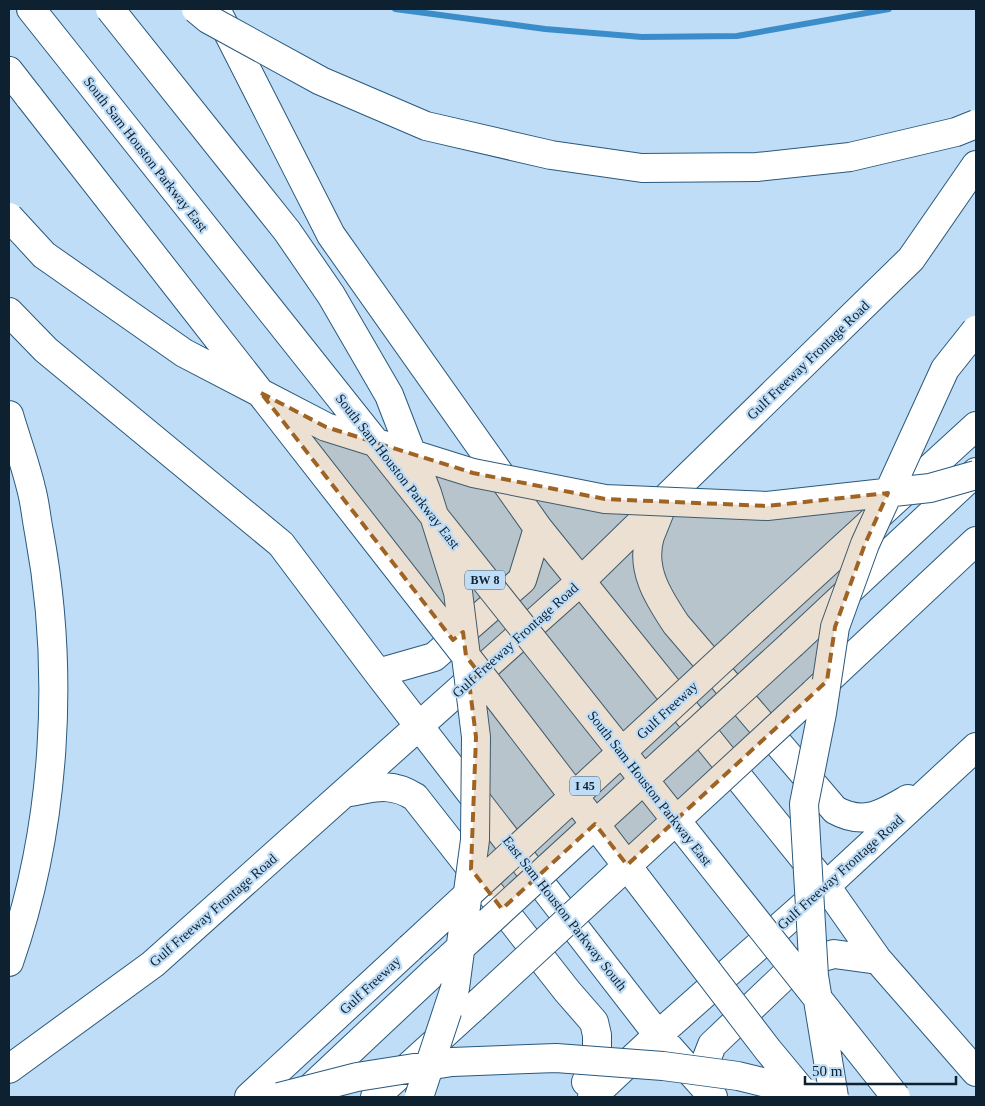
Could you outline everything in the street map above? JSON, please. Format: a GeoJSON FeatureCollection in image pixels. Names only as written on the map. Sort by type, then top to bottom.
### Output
{"type":"FeatureCollection","features":[{"type":"Feature","properties":{"kind":"main road","name":"South Sam Houston Parkway East"},"geometry":{"type":"LineString","coordinates":[[31,9],[896,1097]]}},
{"type":"Feature","properties":{"kind":"main road"},"geometry":{"type":"LineString","coordinates":[[110,9],[287,231],[331,295],[388,395],[427,493],[458,592],[476,737],[475,840],[455,988],[419,1097]]}},
{"type":"Feature","properties":{"kind":"main road"},"geometry":{"type":"LineString","coordinates":[[196,9],[208,19],[321,81],[426,126],[560,157],[642,168],[757,167],[850,157],[956,132],[976,124]]}},
{"type":"Feature","properties":{"kind":"main road"},"geometry":{"type":"LineString","coordinates":[[216,9],[331,235],[538,528],[826,886],[878,960],[976,1072]]}},
{"type":"Feature","properties":{"kind":"main road"},"geometry":{"type":"LineString","coordinates":[[9,70],[487,683],[768,1050],[808,1097]]}},
{"type":"Feature","properties":{"kind":"main road","name":"Gulf Freeway Frontage Road"},"geometry":{"type":"LineString","coordinates":[[9,1069],[153,964],[581,581],[911,259],[976,166]]}},
{"type":"Feature","properties":{"kind":"main road"},"geometry":{"type":"LineString","coordinates":[[9,217],[44,255],[184,353],[326,427],[473,473],[604,499],[767,506],[930,488],[976,474]]}},
{"type":"Feature","properties":{"kind":"main road"},"geometry":{"type":"LineString","coordinates":[[9,312],[46,350],[281,544],[420,726]]}},
{"type":"Feature","properties":{"kind":"main road"},"geometry":{"type":"LineString","coordinates":[[834,1097],[814,976],[804,804],[822,713],[836,627],[865,544],[945,370],[976,330]]}},
{"type":"Feature","properties":{"kind":"main road"},"geometry":{"type":"LineString","coordinates":[[9,415],[31,488],[44,560],[51,625],[53,697],[50,764],[41,832],[18,936],[9,962]]}},
{"type":"Feature","properties":{"kind":"main road","name":"Gulf Freeway"},"geometry":{"type":"LineString","coordinates":[[249,1097],[976,426]]}},
{"type":"Feature","properties":{"kind":"main road"},"geometry":{"type":"LineString","coordinates":[[300,1097],[435,970],[976,474]]}},
{"type":"Feature","properties":{"kind":"main road"},"geometry":{"type":"LineString","coordinates":[[666,498],[650,537],[647,554],[647,569],[660,600],[676,624],[835,810],[855,818],[864,818],[885,812],[940,780]]}},
{"type":"Feature","properties":{"kind":"main road"},"geometry":{"type":"LineString","coordinates":[[378,673],[434,657],[522,580],[538,528]]}},
{"type":"Feature","properties":{"kind":"main road"},"geometry":{"type":"LineString","coordinates":[[375,1097],[814,693],[976,541]]}},
{"type":"Feature","properties":{"kind":"main road","name":"East Sam Houston Parkway South"},"geometry":{"type":"LineString","coordinates":[[420,726],[658,1035],[708,1091]]}},
{"type":"Feature","properties":{"kind":"main road","name":"Gulf Freeway Frontage Road"},"geometry":{"type":"LineString","coordinates":[[592,1097],[658,1035],[826,886],[976,746]]}},
{"type":"Feature","properties":{"kind":"main road"},"geometry":{"type":"LineString","coordinates":[[345,793],[382,787],[395,787],[415,797],[567,991],[594,1022],[598,1035],[597,1057],[579,1097]]}},
{"type":"Feature","properties":{"kind":"main road"},"geometry":{"type":"LineString","coordinates":[[708,1091],[705,1063],[712,1045],[798,964],[834,954],[878,960]]}},
{"type":"Feature","properties":{"kind":"main road"},"geometry":{"type":"LineString","coordinates":[[279,1097],[357,1077],[452,1062],[556,1058],[663,1066],[738,1076],[824,1097]]}},
{"type":"Feature","properties":{"kind":"highlighted area"},"geometry":{"type":"Polygon","coordinates":[[[261,393],[326,427],[473,473],[605,499],[767,506],[888,493],[865,544],[835,627],[827,681],[627,865],[595,824],[502,909],[471,869],[476,737],[469,682],[479,673],[466,656],[463,632],[453,640],[261,393]]]}},
{"type":"Feature","properties":{"kind":"waterway"},"geometry":{"type":"LineString","coordinates":[[395,9],[545,29],[642,37],[737,36],[889,9]]}}]}
